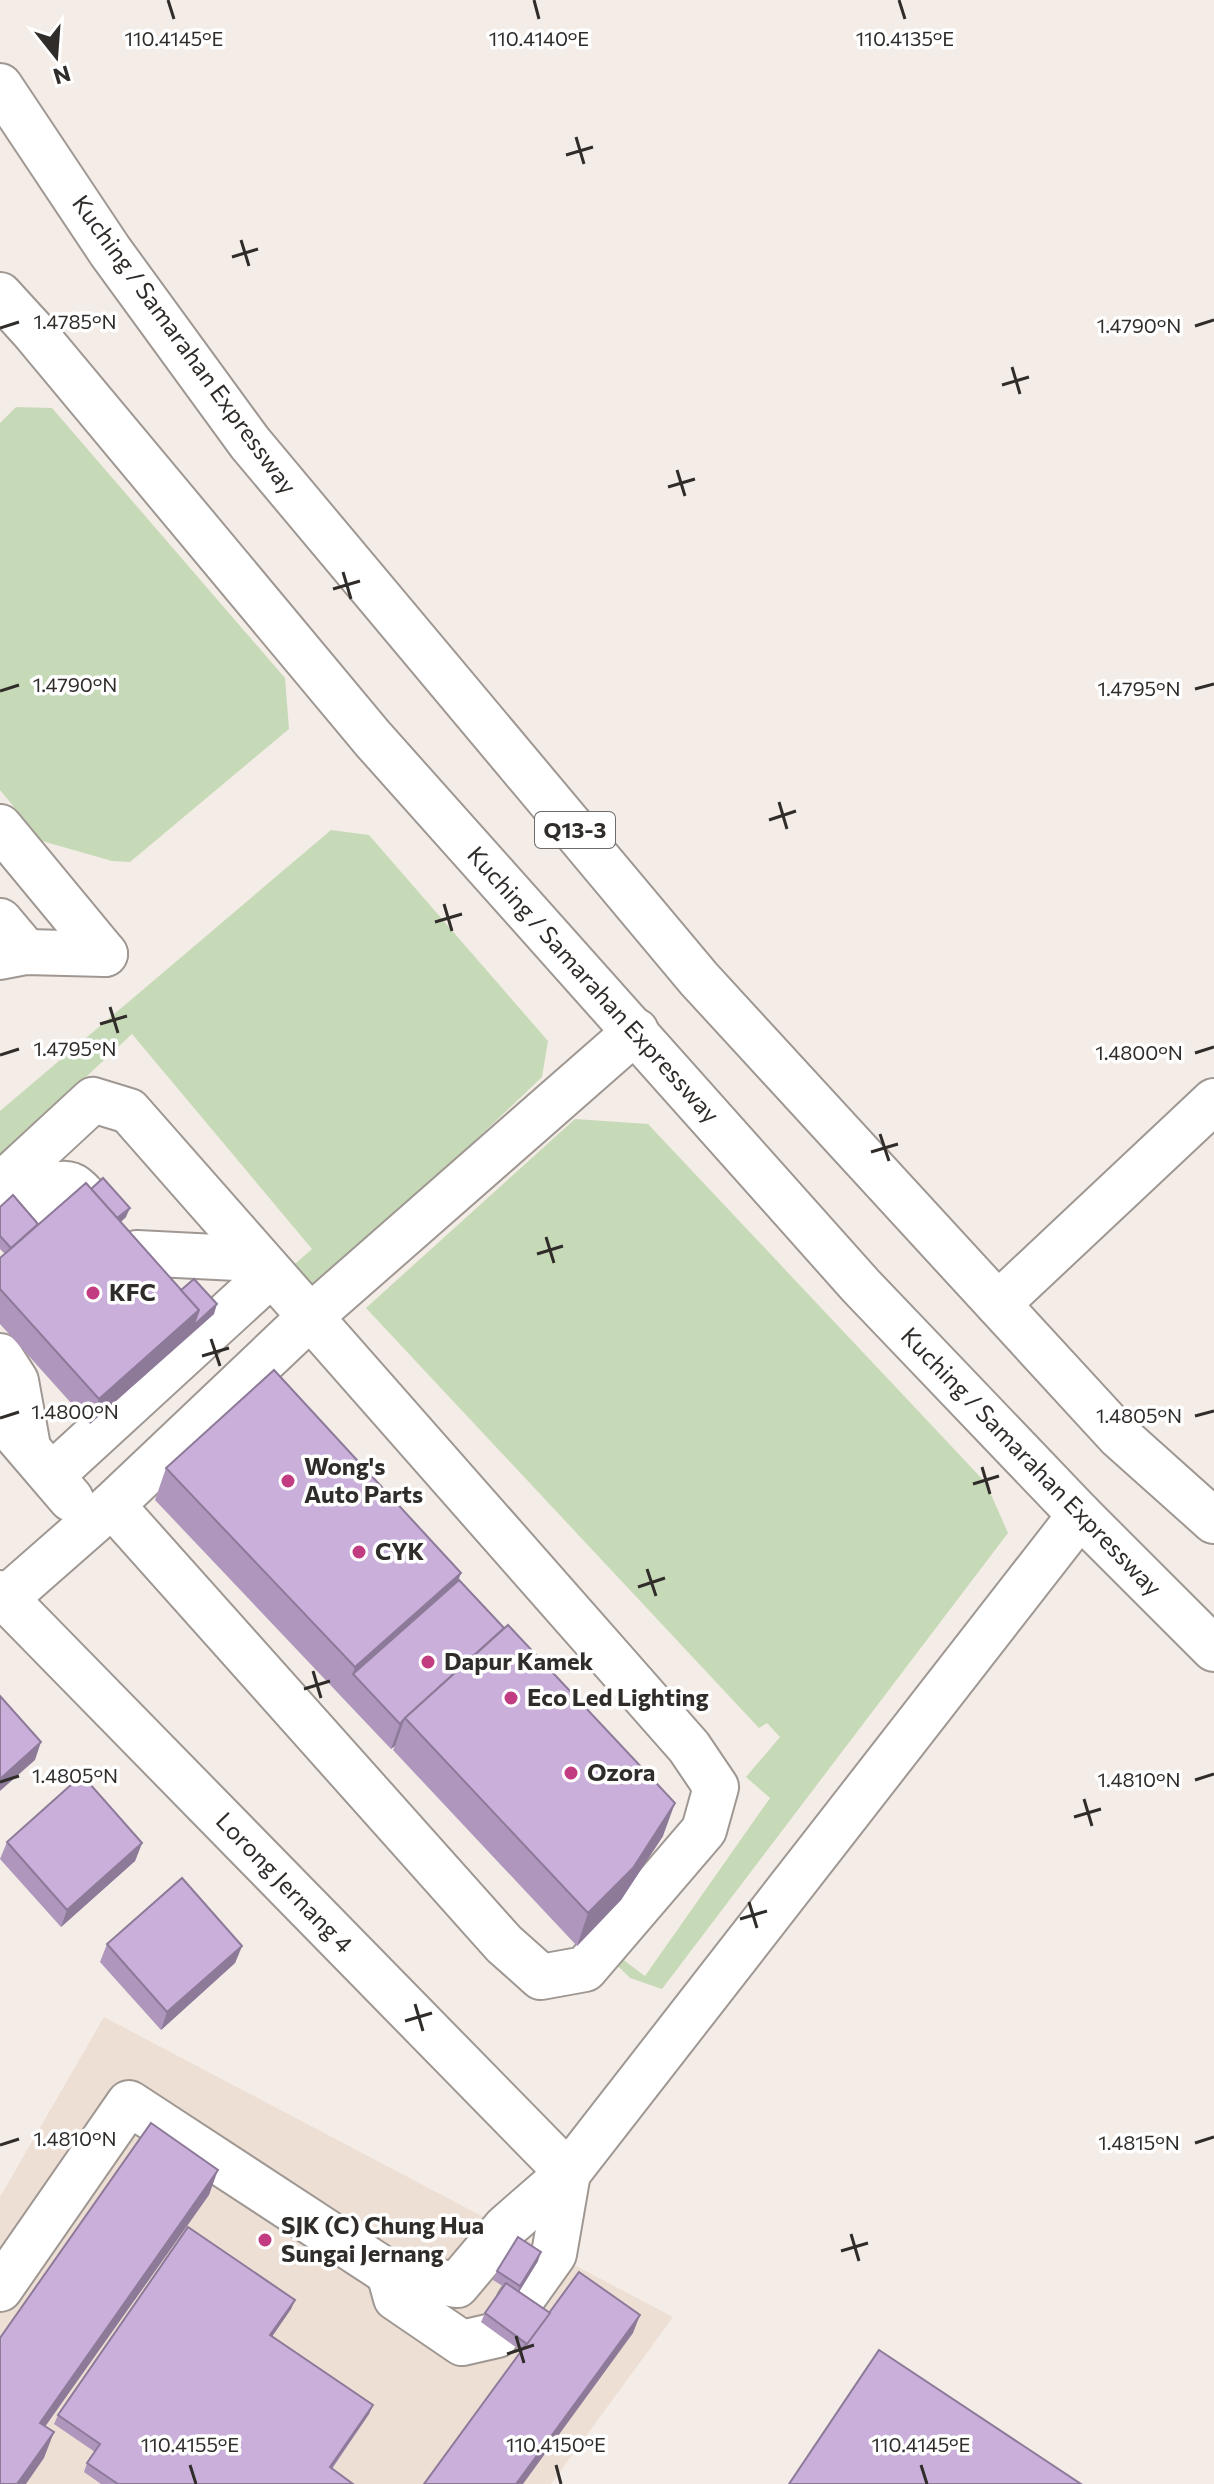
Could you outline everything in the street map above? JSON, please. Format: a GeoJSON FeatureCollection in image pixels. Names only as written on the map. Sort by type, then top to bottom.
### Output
{"type":"FeatureCollection","features":[{"type":"Feature","properties":{"kind":"main road","name":"Kuching / Samarahan Expressway"},"geometry":{"type":"LineString","coordinates":[[0,86],[110,251],[250,443],[699,979],[1119,1436],[1214,1521]]}},
{"type":"Feature","properties":{"kind":"main road","name":"Kuching / Samarahan Expressway"},"geometry":{"type":"LineString","coordinates":[[0,295],[373,739],[861,1286],[1080,1515],[1214,1649]]}},
{"type":"Feature","properties":{"kind":"main road"},"geometry":{"type":"LineString","coordinates":[[0,827],[105,954],[9,943]]}},
{"type":"Feature","properties":{"kind":"main road"},"geometry":{"type":"LineString","coordinates":[[2,1596],[101,1514],[310,1317],[636,1031]]}},
{"type":"Feature","properties":{"kind":"main road"},"geometry":{"type":"LineString","coordinates":[[0,1356],[16,1381],[27,1446],[101,1514],[504,1944],[541,1977],[585,1969],[704,1830],[716,1787],[689,1747],[129,1111],[93,1100],[9,1200]]}},
{"type":"Feature","properties":{"kind":"main road"},"geometry":{"type":"LineString","coordinates":[[998,1304],[1214,1101]]}},
{"type":"Feature","properties":{"kind":"main road"},"geometry":{"type":"LineString","coordinates":[[9,1200],[66,1184],[74,1186],[196,1319]]}},
{"type":"Feature","properties":{"kind":"main road"},"geometry":{"type":"LineString","coordinates":[[112,1226],[264,1267]]}},
{"type":"Feature","properties":{"kind":"main road"},"geometry":{"type":"LineString","coordinates":[[27,1446],[264,1267]]}},
{"type":"Feature","properties":{"kind":"main road"},"geometry":{"type":"LineString","coordinates":[[0,2289],[129,2103],[389,2273],[457,2285],[506,2227],[568,2173],[1080,1515]]}},
{"type":"Feature","properties":{"kind":"main road","name":"Lorong Jernang 4"},"geometry":{"type":"LineString","coordinates":[[2,1596],[568,2173]]}},
{"type":"Feature","properties":{"kind":"main road"},"geometry":{"type":"LineString","coordinates":[[389,2273],[396,2298],[462,2343],[508,2319],[554,2254],[568,2173]]}},
{"type":"Feature","properties":{"kind":"shaded area","name":"SJK (C) Chung Hua Sungai Jernang"},"geometry":{"type":"Polygon","coordinates":[[[104,2017],[673,2317],[551,2484],[0,2484],[0,2197],[104,2017]]]}},
{"type":"Feature","properties":{"kind":"green space"},"geometry":{"type":"Polygon","coordinates":[[[16,407],[52,408],[285,678],[289,729],[130,862],[112,861],[42,841],[0,790],[0,423],[16,407]]]}},
{"type":"Feature","properties":{"kind":"green space"},"geometry":{"type":"Polygon","coordinates":[[[331,830],[369,835],[548,1041],[542,1077],[332,1277],[307,1285],[288,1270],[312,1249],[132,1034],[0,1157],[0,1111],[331,830]]]}},
{"type":"Feature","properties":{"kind":"green space"},"geometry":{"type":"Polygon","coordinates":[[[575,1119],[648,1124],[986,1483],[1008,1533],[662,1989],[630,1978],[618,1966],[621,1958],[645,1976],[770,1798],[746,1777],[780,1737],[767,1723],[759,1728],[366,1308],[575,1119]]]}},
{"type":"Feature","properties":{"kind":"building"},"geometry":{"type":"Polygon","coordinates":[[[103,1178],[130,1208],[117,1218],[91,1189],[103,1178]]]}},
{"type":"Feature","properties":{"kind":"building"},"geometry":{"type":"Polygon","coordinates":[[[86,1183],[199,1310],[99,1399],[0,1289],[0,1258],[86,1183]]]}},
{"type":"Feature","properties":{"kind":"building"},"geometry":{"type":"Polygon","coordinates":[[[13,1195],[38,1224],[11,1248],[0,1236],[0,1207],[13,1195]]]}},
{"type":"Feature","properties":{"kind":"building"},"geometry":{"type":"Polygon","coordinates":[[[194,1279],[217,1304],[193,1326],[199,1310],[181,1290],[194,1279]]]}},
{"type":"Feature","properties":{"kind":"building"},"geometry":{"type":"Polygon","coordinates":[[[274,1370],[461,1573],[355,1667],[166,1468],[274,1370]]]}},
{"type":"Feature","properties":{"kind":"building"},"geometry":{"type":"Polygon","coordinates":[[[459,1580],[504,1628],[400,1724],[353,1674],[459,1580]]]}},
{"type":"Feature","properties":{"kind":"building"},"geometry":{"type":"Polygon","coordinates":[[[508,1625],[675,1803],[633,1868],[588,1913],[405,1718],[508,1625]]]}},
{"type":"Feature","properties":{"kind":"building"},"geometry":{"type":"Polygon","coordinates":[[[0,1696],[41,1742],[0,1779],[0,1696]]]}},
{"type":"Feature","properties":{"kind":"building"},"geometry":{"type":"Polygon","coordinates":[[[82,1775],[142,1843],[67,1910],[7,1842],[82,1775]]]}},
{"type":"Feature","properties":{"kind":"building"},"geometry":{"type":"Polygon","coordinates":[[[182,1878],[242,1946],[167,2012],[107,1944],[182,1878]]]}},
{"type":"Feature","properties":{"kind":"building"},"geometry":{"type":"Polygon","coordinates":[[[151,2123],[218,2170],[40,2423],[54,2432],[17,2484],[0,2484],[0,2338],[151,2123]]]}},
{"type":"Feature","properties":{"kind":"building"},"geometry":{"type":"Polygon","coordinates":[[[188,2227],[295,2300],[270,2335],[373,2405],[330,2467],[353,2484],[118,2484],[87,2463],[100,2444],[58,2415],[188,2227]]]}},
{"type":"Feature","properties":{"kind":"building"},"geometry":{"type":"Polygon","coordinates":[[[518,2237],[541,2252],[520,2286],[497,2271],[518,2237]]]}},
{"type":"Feature","properties":{"kind":"building"},"geometry":{"type":"Polygon","coordinates":[[[579,2272],[640,2315],[516,2484],[424,2484],[579,2272]]]}},
{"type":"Feature","properties":{"kind":"building"},"geometry":{"type":"Polygon","coordinates":[[[506,2283],[550,2313],[527,2344],[485,2313],[506,2283]]]}},
{"type":"Feature","properties":{"kind":"building"},"geometry":{"type":"Polygon","coordinates":[[[879,2350],[1081,2484],[789,2484],[879,2350]]]}},
{"type":"Feature","properties":{"kind":"place","name":"KFC"},"geometry":{"type":"Point","coordinates":[93,1293]}},
{"type":"Feature","properties":{"kind":"place","name":"Wong's Auto Parts"},"geometry":{"type":"Point","coordinates":[288,1481]}},
{"type":"Feature","properties":{"kind":"place","name":"CYK"},"geometry":{"type":"Point","coordinates":[359,1552]}},
{"type":"Feature","properties":{"kind":"place","name":"Dapur Kamek"},"geometry":{"type":"Point","coordinates":[428,1662]}},
{"type":"Feature","properties":{"kind":"place","name":"Eco Led Lighting"},"geometry":{"type":"Point","coordinates":[511,1698]}},
{"type":"Feature","properties":{"kind":"place","name":"Ozora"},"geometry":{"type":"Point","coordinates":[571,1773]}},
{"type":"Feature","properties":{"kind":"place","name":"SJK (C) Chung Hua Sungai Jernang"},"geometry":{"type":"Point","coordinates":[265,2240]}}]}
